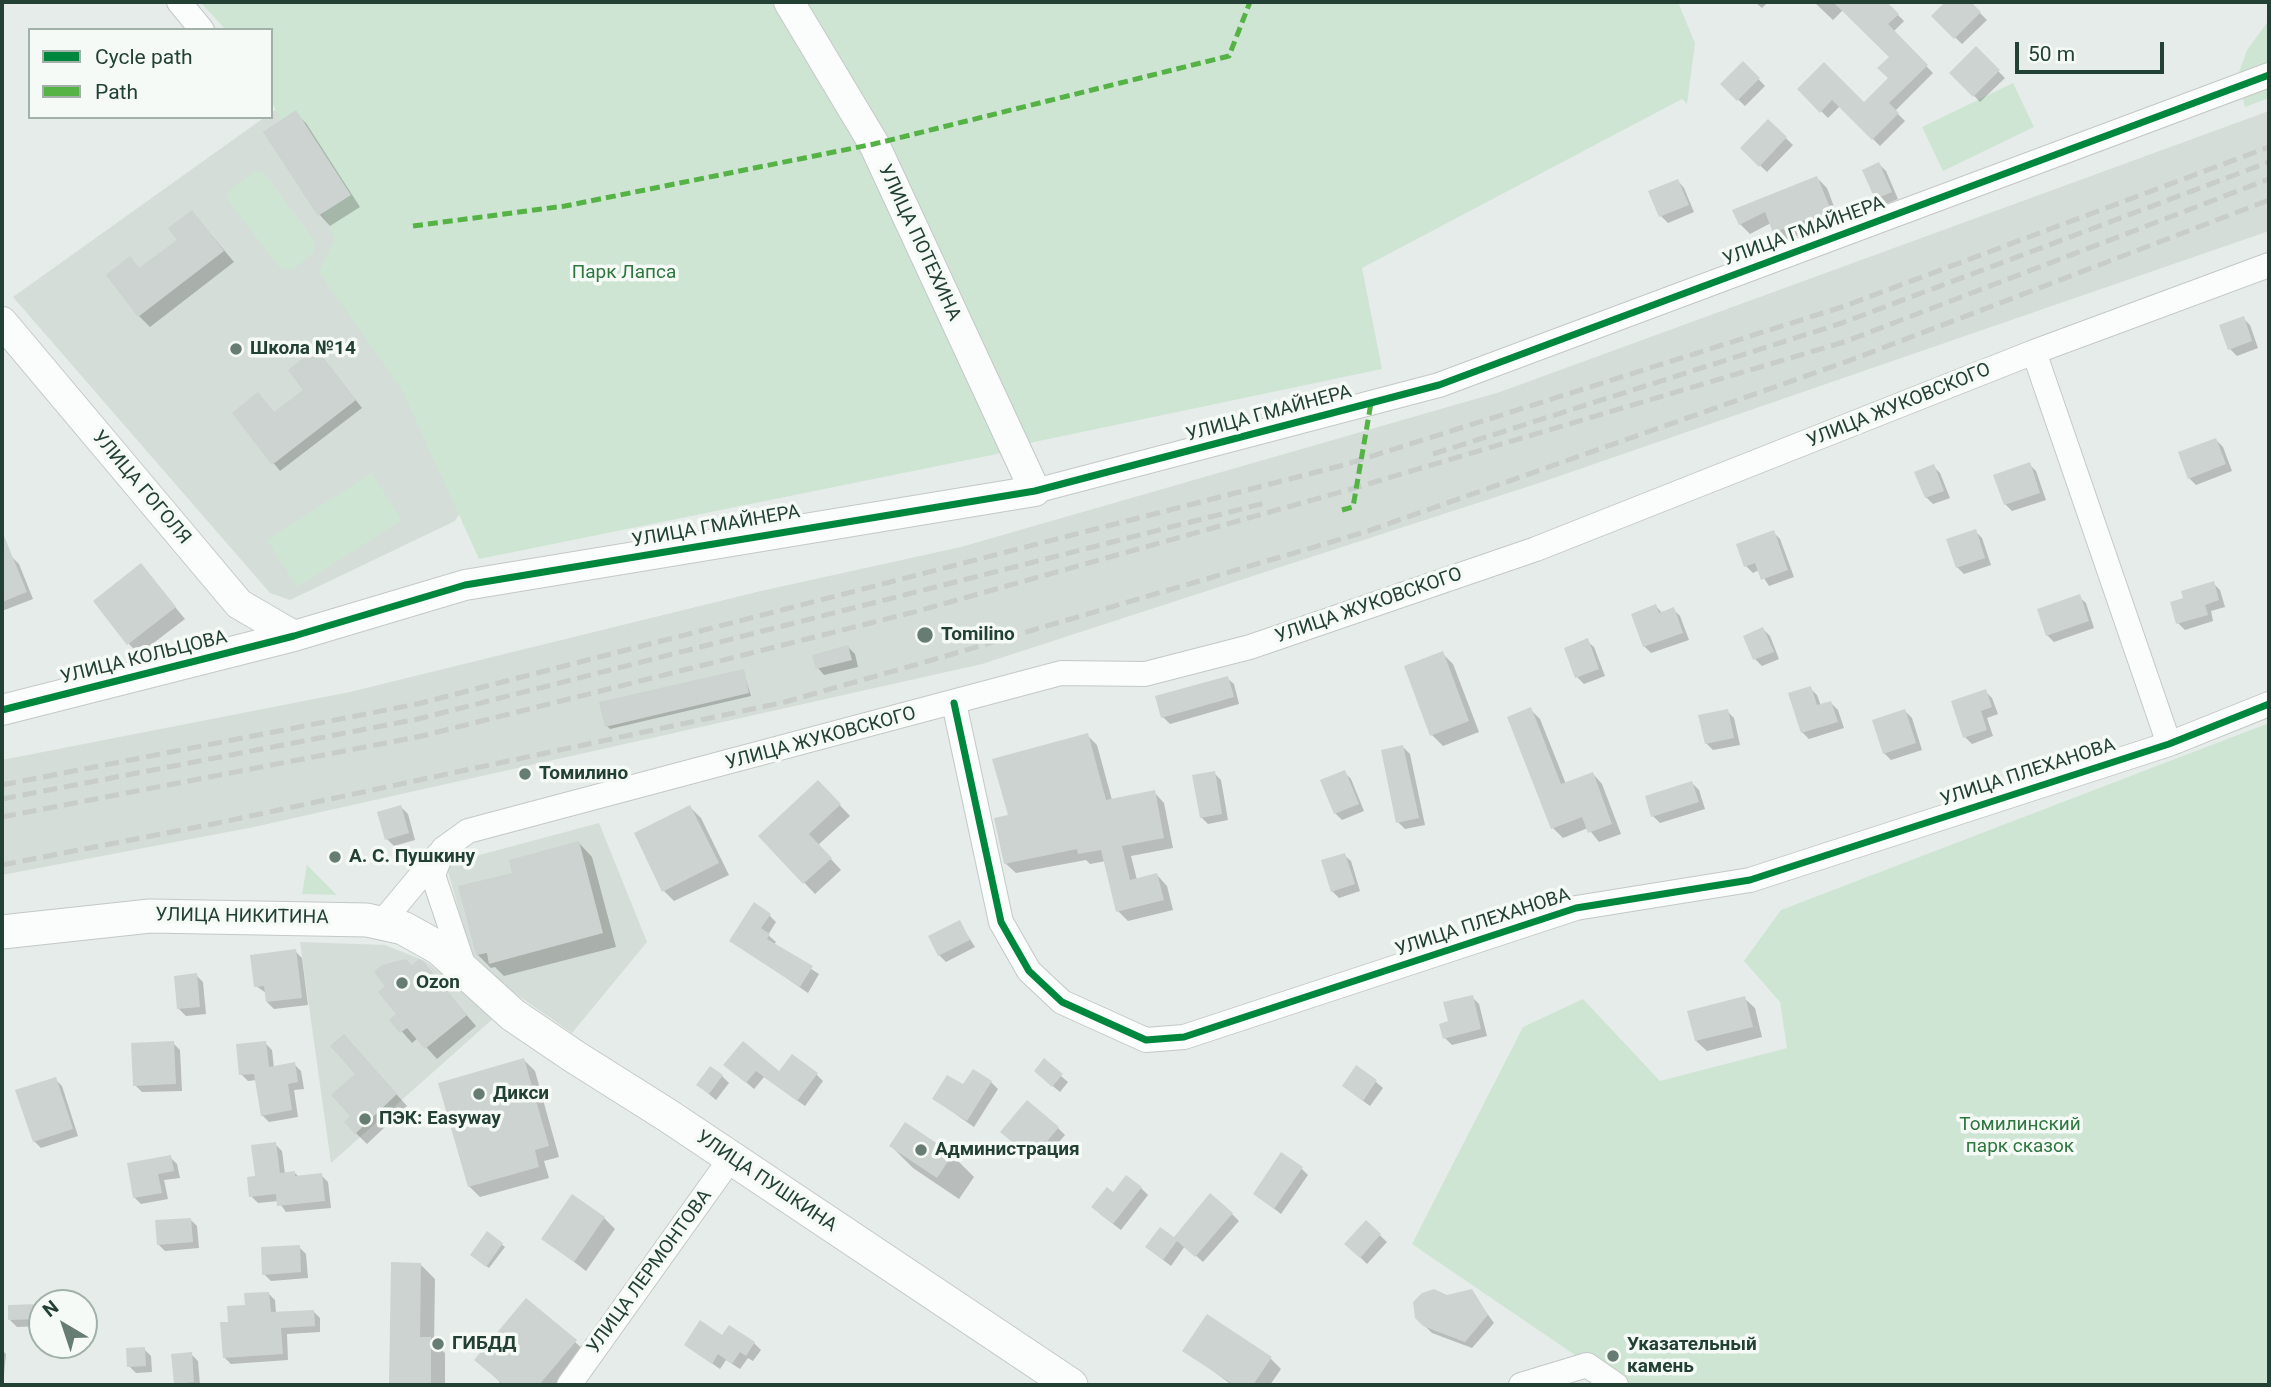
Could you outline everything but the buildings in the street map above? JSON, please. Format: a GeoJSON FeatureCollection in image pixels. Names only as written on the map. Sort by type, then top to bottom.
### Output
{"type":"FeatureCollection","features":[{"type":"Feature","properties":{"kind":"main road","name":"УЛИЦА НИКИТИНА"},"geometry":{"type":"LineString","coordinates":[[2,932],[150,916],[383,921],[423,937],[466,974]]}},
{"type":"Feature","properties":{"kind":"main road","name":"УЛИЦА ПУШКИНА"},"geometry":{"type":"LineString","coordinates":[[466,974],[513,1015],[1071,1385]]}},
{"type":"Feature","properties":{"kind":"street"},"geometry":{"type":"LineString","coordinates":[[179,2],[200,28]]}},
{"type":"Feature","properties":{"kind":"street","name":"УЛИЦА ПОТЕХИНА"},"geometry":{"type":"LineString","coordinates":[[789,2],[873,144],[1035,491]]}},
{"type":"Feature","properties":{"kind":"street","name":"УЛИЦА ГМАЙНЕРА"},"geometry":{"type":"LineString","coordinates":[[294,636],[465,586],[1035,491],[1439,385],[2269,75]]}},
{"type":"Feature","properties":{"kind":"street","name":"УЛИЦА ЖУКОВСКОГО"},"geometry":{"type":"LineString","coordinates":[[383,921],[443,849],[468,831],[1061,673],[1145,674],[1250,647],[1536,549],[2034,352],[2269,265]]}},
{"type":"Feature","properties":{"kind":"street","name":"УЛИЦА ГОГОЛЯ"},"geometry":{"type":"LineString","coordinates":[[2,322],[239,604],[294,636]]}},
{"type":"Feature","properties":{"kind":"street"},"geometry":{"type":"LineString","coordinates":[[2034,352],[2169,744]]}},
{"type":"Feature","properties":{"kind":"street","name":"УЛИЦА КОЛЬЦОВА"},"geometry":{"type":"LineString","coordinates":[[2,709],[294,636]]}},
{"type":"Feature","properties":{"kind":"street","name":"УЛИЦА ПЛЕХАНОВА"},"geometry":{"type":"LineString","coordinates":[[954,703],[1000,922],[1029,971],[1062,1002],[1146,1040],[1184,1037],[1576,908],[1750,880],[2169,744],[2269,704]]}},
{"type":"Feature","properties":{"kind":"street"},"geometry":{"type":"LineString","coordinates":[[443,849],[433,876],[466,974]]}},
{"type":"Feature","properties":{"kind":"street","name":"УЛИЦА ЛЕРМОНТОВА"},"geometry":{"type":"LineString","coordinates":[[569,1385],[731,1158]]}},
{"type":"Feature","properties":{"kind":"street"},"geometry":{"type":"LineString","coordinates":[[1521,1385],[1587,1365],[1616,1385]]}},
{"type":"Feature","properties":{"kind":"shaded area","name":"Школа №14"},"geometry":{"type":"Polygon","coordinates":[[[289,100],[474,489],[455,521],[290,600],[270,593],[13,297],[262,119],[273,119],[273,112],[289,100]]]}},
{"type":"Feature","properties":{"kind":"shaded area"},"geometry":{"type":"Polygon","coordinates":[[[2269,111],[2269,231],[1542,482],[982,664],[254,827],[2,875],[2,760],[350,692],[761,591],[961,547],[1500,392],[2269,111]]]}},
{"type":"Feature","properties":{"kind":"shaded area"},"geometry":{"type":"Polygon","coordinates":[[[599,823],[647,942],[572,1033],[474,965],[446,864],[599,823]]]}},
{"type":"Feature","properties":{"kind":"shaded area"},"geometry":{"type":"Polygon","coordinates":[[[300,942],[385,945],[425,961],[496,1016],[331,1163],[300,942]]]}},
{"type":"Feature","properties":{"kind":"green space","name":"Парк Лапса"},"geometry":{"type":"Polygon","coordinates":[[[200,2],[1678,2],[1695,43],[1687,104],[1682,99],[1362,268],[1382,369],[1001,449],[1002,453],[479,559],[402,390],[319,272],[335,240],[273,104],[273,28],[224,28],[200,2]]]}},
{"type":"Feature","properties":{"kind":"green space"},"geometry":{"type":"Polygon","coordinates":[[[2269,20],[2269,98],[2245,107],[2237,78],[2247,50],[2269,20]]]}},
{"type":"Feature","properties":{"kind":"green space"},"geometry":{"type":"Polygon","coordinates":[[[2013,83],[2034,127],[1943,171],[1922,127],[2013,83]]]}},
{"type":"Feature","properties":{"kind":"green space"},"geometry":{"type":"Polygon","coordinates":[[[255,171],[264,173],[315,241],[314,252],[293,270],[280,268],[227,199],[230,190],[255,171]]]}},
{"type":"Feature","properties":{"kind":"green space"},"geometry":{"type":"Polygon","coordinates":[[[372,473],[402,520],[297,587],[267,540],[372,473]]]}},
{"type":"Feature","properties":{"kind":"green space","name":"Томилинский парк сказок"},"geometry":{"type":"Polygon","coordinates":[[[2269,723],[2269,1385],[1619,1385],[1412,1244],[1523,1027],[1583,999],[1660,1081],[1787,1048],[1780,1002],[1744,961],[1781,910],[2269,723]]]}},
{"type":"Feature","properties":{"kind":"green space"},"geometry":{"type":"Polygon","coordinates":[[[307,865],[337,895],[302,894],[307,865]]]}},
{"type":"Feature","properties":{"kind":"railway"},"geometry":{"type":"LineString","coordinates":[[2,785],[417,704],[1344,465],[1842,307],[2269,147]]}},
{"type":"Feature","properties":{"kind":"railway"},"geometry":{"type":"LineString","coordinates":[[1433,454],[1842,323],[2269,162]]}},
{"type":"Feature","properties":{"kind":"railway"},"geometry":{"type":"LineString","coordinates":[[2,817],[422,736],[918,611],[1348,490],[1844,342],[2269,179]]}},
{"type":"Feature","properties":{"kind":"railway"},"geometry":{"type":"LineString","coordinates":[[2,865],[213,824],[785,702],[932,660],[1365,532],[1851,360],[2269,200]]}},
{"type":"Feature","properties":{"kind":"railway"},"geometry":{"type":"LineString","coordinates":[[2,799],[418,719],[1269,502]]}},
{"type":"Feature","properties":{"kind":"marked path"},"geometry":{"type":"LineString","coordinates":[[413,226],[565,206],[874,144],[1229,56],[1250,2]]}},
{"type":"Feature","properties":{"kind":"marked path"},"geometry":{"type":"LineString","coordinates":[[1342,510],[1353,507],[1371,403]]}},
{"type":"Feature","properties":{"kind":"cycle path"},"geometry":{"type":"LineString","coordinates":[[2,710],[294,636],[465,585],[1035,491],[1439,385],[2269,75]]}},
{"type":"Feature","properties":{"kind":"cycle path"},"geometry":{"type":"LineString","coordinates":[[954,703],[1001,922],[1029,971],[1062,1002],[1146,1040],[1184,1037],[1576,908],[1750,880],[2169,744],[2269,704]]}},
{"type":"Feature","properties":{"kind":"place","name":"Школа №14"},"geometry":{"type":"Point","coordinates":[236,349]}},
{"type":"Feature","properties":{"kind":"place","name":"Tomilino"},"geometry":{"type":"Point","coordinates":[925,635]}},
{"type":"Feature","properties":{"kind":"place","name":"Томилино"},"geometry":{"type":"Point","coordinates":[525,774]}},
{"type":"Feature","properties":{"kind":"place","name":"А. С. Пушкину"},"geometry":{"type":"Point","coordinates":[335,857]}},
{"type":"Feature","properties":{"kind":"place","name":"Ozon"},"geometry":{"type":"Point","coordinates":[402,983]}},
{"type":"Feature","properties":{"kind":"place","name":"Дикси"},"geometry":{"type":"Point","coordinates":[479,1094]}},
{"type":"Feature","properties":{"kind":"place","name":"ПЭК: Easyway"},"geometry":{"type":"Point","coordinates":[365,1119]}},
{"type":"Feature","properties":{"kind":"place","name":"Администрация"},"geometry":{"type":"Point","coordinates":[921,1150]}},
{"type":"Feature","properties":{"kind":"place","name":"ГИБДД"},"geometry":{"type":"Point","coordinates":[438,1344]}},
{"type":"Feature","properties":{"kind":"place","name":"Указательный камень"},"geometry":{"type":"Point","coordinates":[1613,1356]}}]}
